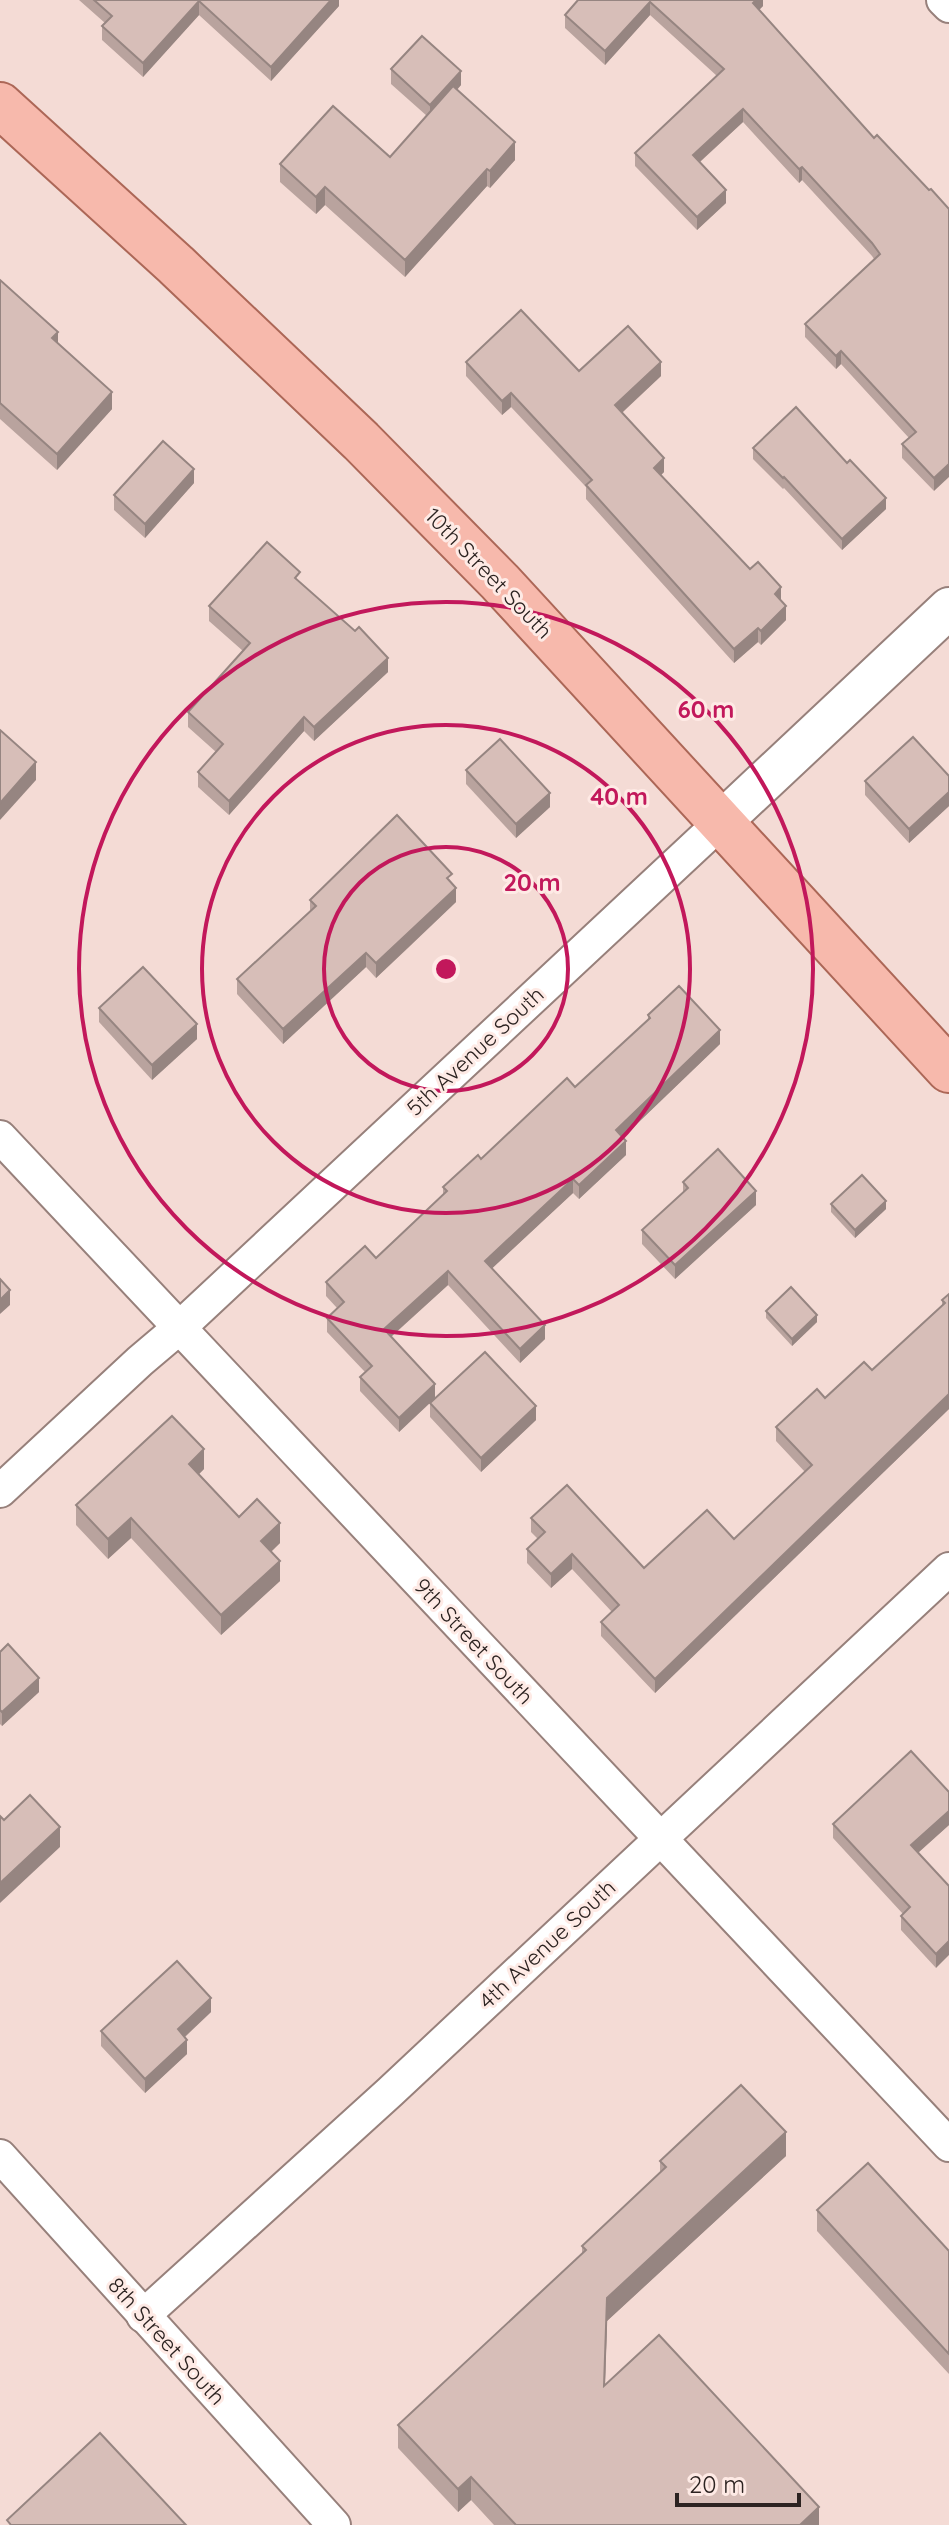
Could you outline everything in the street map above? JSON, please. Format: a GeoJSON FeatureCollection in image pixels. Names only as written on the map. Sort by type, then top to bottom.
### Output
{"type":"FeatureCollection","features":[{"type":"Feature","properties":{"kind":"main road","name":"10th Street South"},"geometry":{"type":"LineString","coordinates":[[0,105],[176,265],[361,441],[500,582],[949,1070]]}},
{"type":"Feature","properties":{"kind":"street"},"geometry":{"type":"LineString","coordinates":[[943,0],[949,6]]}},
{"type":"Feature","properties":{"kind":"street","name":"5th Avenue South"},"geometry":{"type":"LineString","coordinates":[[0,1491],[179,1328],[949,608]]}},
{"type":"Feature","properties":{"kind":"street","name":"9th Street South"},"geometry":{"type":"LineString","coordinates":[[0,1137],[949,2145]]}},
{"type":"Feature","properties":{"kind":"street","name":"4th Avenue South"},"geometry":{"type":"LineString","coordinates":[[143,2316],[390,2092],[949,1569]]}},
{"type":"Feature","properties":{"kind":"street","name":"8th Street South"},"geometry":{"type":"LineString","coordinates":[[0,2156],[334,2525]]}},
{"type":"Feature","properties":{"kind":"building"},"geometry":{"type":"Polygon","coordinates":[[[94,0],[331,0],[271,67],[199,1],[143,63],[102,26],[112,16],[94,0]]]}},
{"type":"Feature","properties":{"kind":"building"},"geometry":{"type":"Polygon","coordinates":[[[578,0],[756,0],[753,3],[874,138],[877,135],[949,209],[949,464],[934,478],[902,444],[916,432],[841,351],[836,356],[805,324],[880,254],[872,243],[743,109],[693,155],[726,190],[697,217],[635,153],[724,69],[650,2],[605,51],[565,15],[578,0]]]}},
{"type":"Feature","properties":{"kind":"building"},"geometry":{"type":"Polygon","coordinates":[[[422,36],[461,71],[430,105],[391,69],[422,36]]]}},
{"type":"Feature","properties":{"kind":"building"},"geometry":{"type":"Polygon","coordinates":[[[453,86],[515,142],[405,260],[325,187],[316,197],[280,164],[333,106],[390,157],[453,86]]]}},
{"type":"Feature","properties":{"kind":"building"},"geometry":{"type":"Polygon","coordinates":[[[0,280],[58,332],[52,338],[112,392],[57,454],[0,403],[0,280]]]}},
{"type":"Feature","properties":{"kind":"building"},"geometry":{"type":"Polygon","coordinates":[[[521,310],[579,371],[628,326],[661,362],[615,405],[664,458],[654,468],[750,569],[758,562],[781,587],[775,594],[786,606],[761,631],[758,628],[734,649],[586,485],[592,480],[511,393],[502,401],[466,362],[521,310]]]}},
{"type":"Feature","properties":{"kind":"building"},"geometry":{"type":"Polygon","coordinates":[[[796,407],[847,463],[850,460],[886,498],[842,539],[753,448],[796,407]]]}},
{"type":"Feature","properties":{"kind":"building"},"geometry":{"type":"Polygon","coordinates":[[[163,441],[194,469],[145,524],[114,495],[163,441]]]}},
{"type":"Feature","properties":{"kind":"building"},"geometry":{"type":"Polygon","coordinates":[[[267,542],[300,572],[295,578],[355,631],[359,627],[388,658],[314,727],[304,717],[229,801],[198,772],[223,744],[188,712],[250,643],[209,606],[267,542]]]}},
{"type":"Feature","properties":{"kind":"building"},"geometry":{"type":"Polygon","coordinates":[[[0,730],[36,762],[0,803],[0,730]]]}},
{"type":"Feature","properties":{"kind":"building"},"geometry":{"type":"Polygon","coordinates":[[[913,737],[949,776],[949,792],[909,829],[865,781],[913,737]]]}},
{"type":"Feature","properties":{"kind":"building"},"geometry":{"type":"Polygon","coordinates":[[[500,739],[550,793],[516,824],[466,770],[500,739]]]}},
{"type":"Feature","properties":{"kind":"building"},"geometry":{"type":"Polygon","coordinates":[[[397,815],[452,874],[447,878],[456,888],[376,963],[366,953],[283,1029],[237,979],[316,906],[310,900],[397,815]]]}},
{"type":"Feature","properties":{"kind":"building"},"geometry":{"type":"Polygon","coordinates":[[[143,967],[197,1024],[152,1065],[99,1008],[143,967]]]}},
{"type":"Feature","properties":{"kind":"building"},"geometry":{"type":"Polygon","coordinates":[[[679,986],[720,1030],[616,1130],[626,1141],[579,1185],[573,1179],[485,1261],[545,1325],[520,1349],[448,1271],[384,1329],[435,1384],[399,1418],[360,1377],[372,1366],[327,1318],[344,1302],[326,1282],[365,1246],[376,1258],[447,1191],[443,1187],[478,1155],[481,1159],[567,1078],[575,1087],[650,1018],[648,1015],[679,986]]]}},
{"type":"Feature","properties":{"kind":"building"},"geometry":{"type":"Polygon","coordinates":[[[718,1149],[756,1191],[675,1265],[642,1230],[688,1188],[683,1182],[718,1149]]]}},
{"type":"Feature","properties":{"kind":"building"},"geometry":{"type":"Polygon","coordinates":[[[862,1175],[886,1201],[855,1230],[831,1204],[862,1175]]]}},
{"type":"Feature","properties":{"kind":"building"},"geometry":{"type":"Polygon","coordinates":[[[0,1279],[10,1290],[0,1300],[0,1279]]]}},
{"type":"Feature","properties":{"kind":"building"},"geometry":{"type":"Polygon","coordinates":[[[791,1287],[817,1315],[792,1339],[766,1311],[791,1287]]]}},
{"type":"Feature","properties":{"kind":"building"},"geometry":{"type":"Polygon","coordinates":[[[949,1294],[949,1394],[655,1679],[601,1622],[619,1605],[572,1554],[551,1574],[527,1549],[545,1532],[531,1518],[567,1485],[644,1568],[707,1510],[734,1539],[812,1465],[776,1427],[817,1389],[825,1398],[864,1362],[872,1370],[945,1303],[942,1300],[949,1294]]]}},
{"type":"Feature","properties":{"kind":"building"},"geometry":{"type":"Polygon","coordinates":[[[485,1352],[536,1406],[481,1458],[430,1403],[485,1352]]]}},
{"type":"Feature","properties":{"kind":"building"},"geometry":{"type":"Polygon","coordinates":[[[172,1416],[204,1449],[189,1464],[239,1517],[257,1499],[280,1523],[261,1541],[280,1561],[221,1615],[131,1518],[108,1539],[76,1505],[172,1416]]]}},
{"type":"Feature","properties":{"kind":"building"},"geometry":{"type":"Polygon","coordinates":[[[8,1644],[39,1678],[2,1712],[0,1652],[8,1644]]]}},
{"type":"Feature","properties":{"kind":"building"},"geometry":{"type":"Polygon","coordinates":[[[911,1751],[949,1792],[949,1811],[911,1845],[949,1886],[949,1941],[936,1954],[901,1916],[910,1907],[833,1824],[911,1751]]]}},
{"type":"Feature","properties":{"kind":"building"},"geometry":{"type":"Polygon","coordinates":[[[30,1795],[60,1827],[0,1883],[0,1816],[4,1820],[30,1795]]]}},
{"type":"Feature","properties":{"kind":"building"},"geometry":{"type":"Polygon","coordinates":[[[177,1961],[211,1998],[178,2029],[187,2040],[145,2079],[101,2031],[177,1961]]]}},
{"type":"Feature","properties":{"kind":"building"},"geometry":{"type":"Polygon","coordinates":[[[741,2085],[786,2132],[607,2298],[604,2386],[659,2335],[819,2507],[800,2525],[516,2525],[471,2477],[458,2489],[398,2425],[586,2250],[582,2246],[666,2167],[660,2161],[741,2085]]]}},
{"type":"Feature","properties":{"kind":"building"},"geometry":{"type":"Polygon","coordinates":[[[868,2163],[949,2251],[949,2354],[817,2210],[868,2163]]]}},
{"type":"Feature","properties":{"kind":"building"},"geometry":{"type":"Polygon","coordinates":[[[100,2433],[186,2525],[11,2525],[7,2520],[100,2433]]]}}]}
